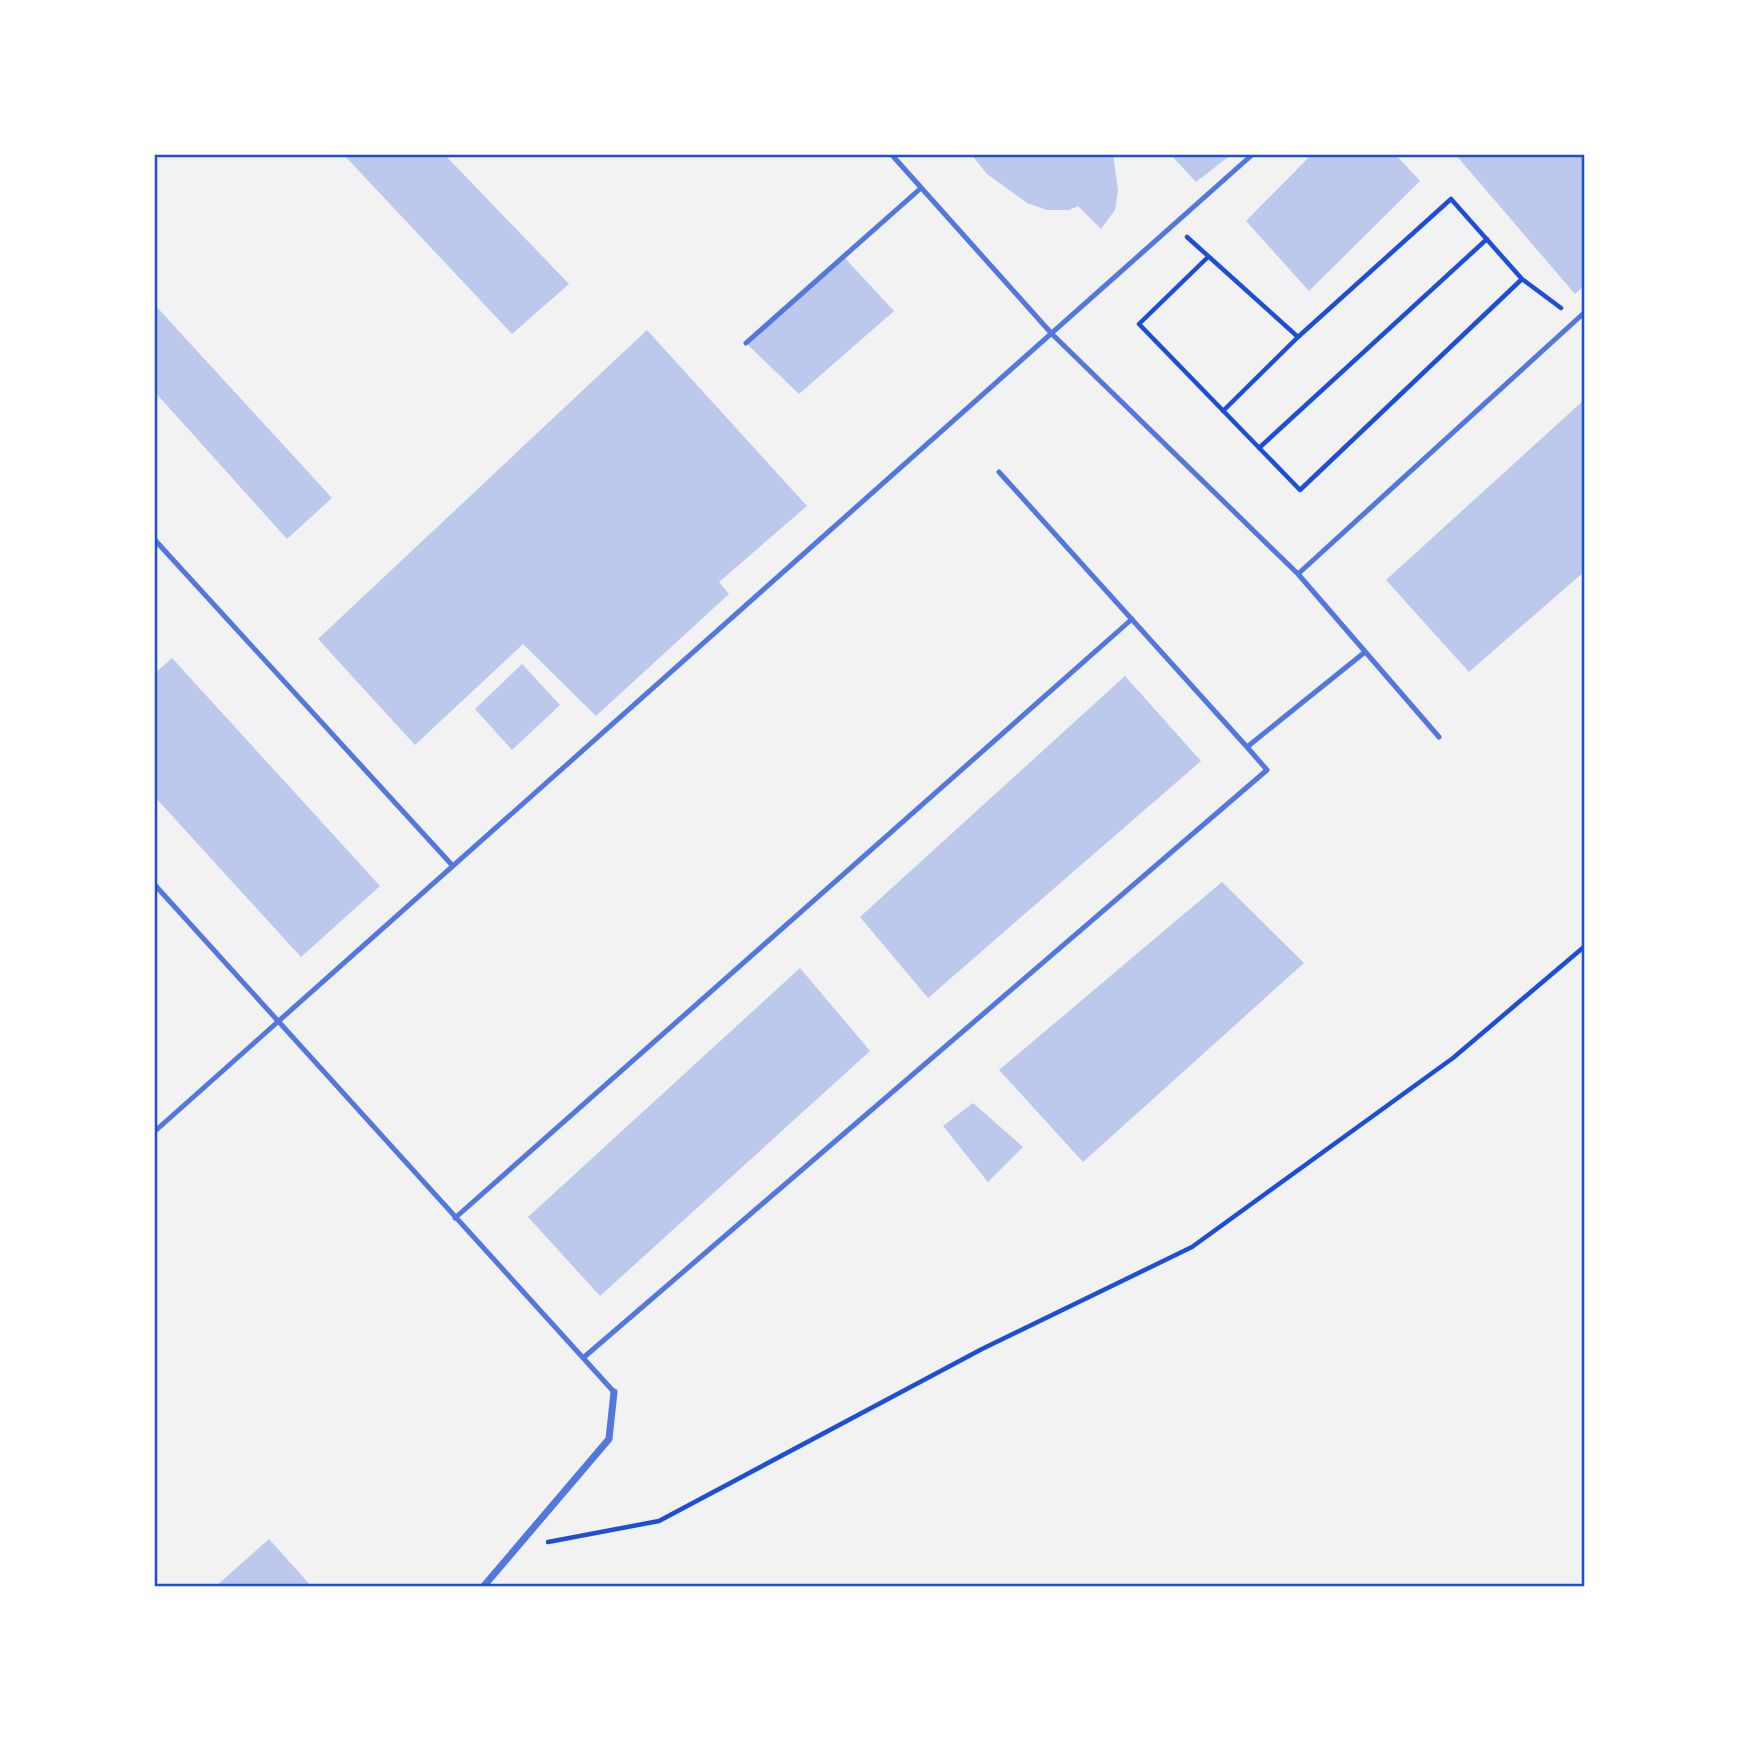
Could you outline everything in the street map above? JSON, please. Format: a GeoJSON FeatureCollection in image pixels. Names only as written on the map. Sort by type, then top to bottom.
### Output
{"type":"FeatureCollection","features":[{"type":"Feature","properties":{"kind":"street"},"geometry":{"type":"LineString","coordinates":[[483,1587],[609,1439],[614,1392]]}},
{"type":"Feature","properties":{"kind":"lane"},"geometry":{"type":"LineString","coordinates":[[891,154],[1052,334],[1298,573],[1439,737]]}},
{"type":"Feature","properties":{"kind":"lane"},"geometry":{"type":"LineString","coordinates":[[154,1132],[1253,154]]}},
{"type":"Feature","properties":{"kind":"lane"},"geometry":{"type":"LineString","coordinates":[[746,343],[921,188]]}},
{"type":"Feature","properties":{"kind":"lane"},"geometry":{"type":"LineString","coordinates":[[1298,573],[1585,312]]}},
{"type":"Feature","properties":{"kind":"lane"},"geometry":{"type":"LineString","coordinates":[[583,1358],[1267,770],[999,472]]}},
{"type":"Feature","properties":{"kind":"lane"},"geometry":{"type":"LineString","coordinates":[[154,539],[452,865]]}},
{"type":"Feature","properties":{"kind":"lane"},"geometry":{"type":"LineString","coordinates":[[455,1218],[1132,619]]}},
{"type":"Feature","properties":{"kind":"lane"},"geometry":{"type":"LineString","coordinates":[[1247,747],[1365,652]]}},
{"type":"Feature","properties":{"kind":"lane"},"geometry":{"type":"LineString","coordinates":[[154,884],[614,1392]]}},
{"type":"Feature","properties":{"kind":"path"},"geometry":{"type":"LineString","coordinates":[[1223,411],[1298,337],[1451,199],[1522,279],[1576,320]]}},
{"type":"Feature","properties":{"kind":"path"},"geometry":{"type":"LineString","coordinates":[[1174,225],[1298,337]]}},
{"type":"Feature","properties":{"kind":"path"},"geometry":{"type":"LineString","coordinates":[[1259,448],[1486,239]]}},
{"type":"Feature","properties":{"kind":"path"},"geometry":{"type":"LineString","coordinates":[[1209,257],[1139,324],[1300,490],[1522,279]]}},
{"type":"Feature","properties":{"kind":"path"},"geometry":{"type":"LineString","coordinates":[[516,1548],[659,1521],[982,1349],[1192,1247],[1453,1058],[1585,946]]}},
{"type":"Feature","properties":{"kind":"building"},"geometry":{"type":"Polygon","coordinates":[[[343,154],[444,154],[569,284],[512,334],[343,154]]]}},
{"type":"Feature","properties":{"kind":"building"},"geometry":{"type":"Polygon","coordinates":[[[971,154],[1113,154],[1118,190],[1115,210],[1101,229],[1078,206],[1069,210],[1047,210],[1027,203],[987,174],[971,154]]]}},
{"type":"Feature","properties":{"kind":"building"},"geometry":{"type":"Polygon","coordinates":[[[1170,154],[1232,154],[1196,182],[1170,154]]]}},
{"type":"Feature","properties":{"kind":"building"},"geometry":{"type":"Polygon","coordinates":[[[1312,154],[1395,154],[1420,181],[1309,291],[1246,221],[1312,154]]]}},
{"type":"Feature","properties":{"kind":"building"},"geometry":{"type":"Polygon","coordinates":[[[1455,154],[1585,154],[1585,285],[1575,294],[1455,154]]]}},
{"type":"Feature","properties":{"kind":"building"},"geometry":{"type":"Polygon","coordinates":[[[843,256],[894,311],[799,394],[746,343],[843,256]]]}},
{"type":"Feature","properties":{"kind":"building"},"geometry":{"type":"Polygon","coordinates":[[[154,304],[332,498],[287,539],[154,391],[154,304]]]}},
{"type":"Feature","properties":{"kind":"building"},"geometry":{"type":"Polygon","coordinates":[[[647,330],[807,506],[719,582],[729,594],[596,716],[523,644],[415,745],[318,639],[647,330]]]}},
{"type":"Feature","properties":{"kind":"building"},"geometry":{"type":"Polygon","coordinates":[[[1585,399],[1585,571],[1469,672],[1386,580],[1585,399]]]}},
{"type":"Feature","properties":{"kind":"building"},"geometry":{"type":"Polygon","coordinates":[[[172,658],[380,886],[301,957],[154,796],[154,674],[172,658]]]}},
{"type":"Feature","properties":{"kind":"building"},"geometry":{"type":"Polygon","coordinates":[[[522,664],[560,705],[512,750],[475,709],[522,664]]]}},
{"type":"Feature","properties":{"kind":"building"},"geometry":{"type":"Polygon","coordinates":[[[1125,676],[1201,761],[928,998],[860,917],[1125,676]]]}},
{"type":"Feature","properties":{"kind":"building"},"geometry":{"type":"Polygon","coordinates":[[[1222,882],[1304,963],[1083,1162],[999,1070],[1222,882]]]}},
{"type":"Feature","properties":{"kind":"building"},"geometry":{"type":"Polygon","coordinates":[[[800,968],[870,1051],[600,1296],[528,1217],[800,968]]]}},
{"type":"Feature","properties":{"kind":"building"},"geometry":{"type":"Polygon","coordinates":[[[973,1103],[1023,1147],[988,1182],[943,1126],[973,1103]]]}},
{"type":"Feature","properties":{"kind":"building"},"geometry":{"type":"Polygon","coordinates":[[[269,1539],[312,1587],[215,1587],[269,1539]]]}}]}
